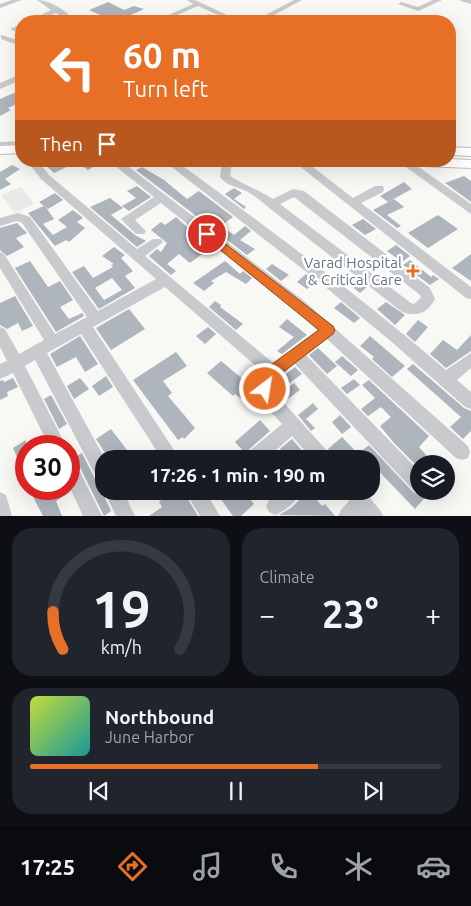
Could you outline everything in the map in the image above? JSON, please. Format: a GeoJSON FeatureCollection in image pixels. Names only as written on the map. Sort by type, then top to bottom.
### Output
{"type":"FeatureCollection","features":[{"type":"Feature","properties":{"kind":"main road"},"geometry":{"type":"LineString","coordinates":[[0,138],[15,138]]}},
{"type":"Feature","properties":{"kind":"main road"},"geometry":{"type":"LineString","coordinates":[[0,150],[15,149]]}},
{"type":"Feature","properties":{"kind":"main road"},"geometry":{"type":"LineString","coordinates":[[456,151],[471,152]]}},
{"type":"Feature","properties":{"kind":"main road"},"geometry":{"type":"LineString","coordinates":[[456,163],[471,164]]}},
{"type":"Feature","properties":{"kind":"street"},"geometry":{"type":"LineString","coordinates":[[0,6],[8,1],[19,0]]}},
{"type":"Feature","properties":{"kind":"street"},"geometry":{"type":"LineString","coordinates":[[40,0],[65,15]]}},
{"type":"Feature","properties":{"kind":"street"},"geometry":{"type":"LineString","coordinates":[[270,15],[299,0]]}},
{"type":"Feature","properties":{"kind":"street"},"geometry":{"type":"LineString","coordinates":[[408,0],[398,3],[418,9],[439,0]]}},
{"type":"Feature","properties":{"kind":"street"},"geometry":{"type":"LineString","coordinates":[[464,0],[471,2]]}},
{"type":"Feature","properties":{"kind":"street"},"geometry":{"type":"LineString","coordinates":[[169,15],[192,1],[223,15]]}},
{"type":"Feature","properties":{"kind":"street"},"geometry":{"type":"LineString","coordinates":[[45,15],[56,10]]}},
{"type":"Feature","properties":{"kind":"street"},"geometry":{"type":"LineString","coordinates":[[4,37],[15,42]]}},
{"type":"Feature","properties":{"kind":"street"},"geometry":{"type":"LineString","coordinates":[[0,86],[15,80]]}},
{"type":"Feature","properties":{"kind":"street"},"geometry":{"type":"LineString","coordinates":[[0,145],[15,144]]}},
{"type":"Feature","properties":{"kind":"street"},"geometry":{"type":"LineString","coordinates":[[36,167],[42,175],[273,372]]}},
{"type":"Feature","properties":{"kind":"street"},"geometry":{"type":"LineString","coordinates":[[122,167],[328,330],[462,452]]}},
{"type":"Feature","properties":{"kind":"street"},"geometry":{"type":"LineString","coordinates":[[177,167],[300,258],[471,402]]}},
{"type":"Feature","properties":{"kind":"street"},"geometry":{"type":"LineString","coordinates":[[226,167],[225,177],[237,185],[252,190],[272,204],[407,308],[417,310],[428,300],[425,292],[300,194],[293,193],[272,204]]}},
{"type":"Feature","properties":{"kind":"street"},"geometry":{"type":"LineString","coordinates":[[306,167],[471,294]]}},
{"type":"Feature","properties":{"kind":"street"},"geometry":{"type":"LineString","coordinates":[[411,167],[471,210]]}},
{"type":"Feature","properties":{"kind":"street"},"geometry":{"type":"LineString","coordinates":[[352,203],[379,189]]}},
{"type":"Feature","properties":{"kind":"street"},"geometry":{"type":"LineString","coordinates":[[140,231],[126,219],[161,198]]}},
{"type":"Feature","properties":{"kind":"street"},"geometry":{"type":"LineString","coordinates":[[0,222],[18,217],[26,220],[167,450]]}},
{"type":"Feature","properties":{"kind":"street"},"geometry":{"type":"LineString","coordinates":[[137,256],[157,242]]}},
{"type":"Feature","properties":{"kind":"street"},"geometry":{"type":"LineString","coordinates":[[0,257],[53,343]]}},
{"type":"Feature","properties":{"kind":"street"},"geometry":{"type":"LineString","coordinates":[[0,372],[166,280]]}},
{"type":"Feature","properties":{"kind":"street"},"geometry":{"type":"LineString","coordinates":[[315,450],[266,395],[266,383],[273,372],[328,330]]}},
{"type":"Feature","properties":{"kind":"street"},"geometry":{"type":"LineString","coordinates":[[0,333],[52,435]]}},
{"type":"Feature","properties":{"kind":"street"},"geometry":{"type":"LineString","coordinates":[[38,351],[95,457]]}},
{"type":"Feature","properties":{"kind":"street"},"geometry":{"type":"LineString","coordinates":[[296,355],[410,475]]}},
{"type":"Feature","properties":{"kind":"street"},"geometry":{"type":"LineString","coordinates":[[446,380],[471,359]]}},
{"type":"Feature","properties":{"kind":"street"},"geometry":{"type":"LineString","coordinates":[[264,450],[293,425]]}},
{"type":"Feature","properties":{"kind":"street"},"geometry":{"type":"LineString","coordinates":[[80,490],[93,516]]}},
{"type":"Feature","properties":{"kind":"street"},"geometry":{"type":"LineString","coordinates":[[118,500],[126,516]]}},
{"type":"Feature","properties":{"kind":"street"},"geometry":{"type":"LineString","coordinates":[[200,500],[211,516]]}},
{"type":"Feature","properties":{"kind":"street"},"geometry":{"type":"LineString","coordinates":[[275,506],[282,500]]}},
{"type":"Feature","properties":{"kind":"street"},"geometry":{"type":"LineString","coordinates":[[347,516],[354,500]]}},
{"type":"Feature","properties":{"kind":"street"},"geometry":{"type":"LineString","coordinates":[[360,500],[374,516]]}},
{"type":"Feature","properties":{"kind":"street"},"geometry":{"type":"LineString","coordinates":[[0,501],[3,516]]}},
{"type":"Feature","properties":{"kind":"shaded area"},"geometry":{"type":"Polygon","coordinates":[[[21,187],[34,204],[14,213],[1,195],[21,187]]]}},
{"type":"Feature","properties":{"kind":"building"},"geometry":{"type":"Polygon","coordinates":[[[108,2],[124,10],[134,6],[144,9],[131,15],[100,15],[89,10],[108,2]]]}},
{"type":"Feature","properties":{"kind":"building"},"geometry":{"type":"Polygon","coordinates":[[[15,93],[15,105],[8,108],[11,110],[0,116],[0,99],[15,93]]]}},
{"type":"Feature","properties":{"kind":"building"},"geometry":{"type":"Polygon","coordinates":[[[12,165],[20,169],[5,179],[11,184],[0,190],[0,172],[12,165]]]}},
{"type":"Feature","properties":{"kind":"building"},"geometry":{"type":"Polygon","coordinates":[[[48,167],[67,167],[54,173],[48,167]]]}},
{"type":"Feature","properties":{"kind":"building"},"geometry":{"type":"Polygon","coordinates":[[[142,167],[164,180],[187,199],[199,191],[233,217],[221,226],[234,235],[245,226],[251,231],[240,240],[255,249],[247,255],[136,170],[142,167]]]}},
{"type":"Feature","properties":{"kind":"building"},"geometry":{"type":"Polygon","coordinates":[[[464,176],[471,181],[471,202],[445,183],[464,176]]]}},
{"type":"Feature","properties":{"kind":"building"},"geometry":{"type":"Polygon","coordinates":[[[404,182],[412,189],[388,202],[380,196],[404,182]]]}},
{"type":"Feature","properties":{"kind":"building"},"geometry":{"type":"Polygon","coordinates":[[[137,186],[151,197],[129,211],[122,206],[136,198],[127,191],[137,186]]]}},
{"type":"Feature","properties":{"kind":"building"},"geometry":{"type":"Polygon","coordinates":[[[234,188],[242,193],[234,199],[246,207],[244,209],[225,194],[234,188]]]}},
{"type":"Feature","properties":{"kind":"building"},"geometry":{"type":"Polygon","coordinates":[[[55,193],[63,200],[48,209],[45,206],[54,219],[43,224],[53,235],[67,227],[58,220],[73,210],[83,218],[77,222],[85,228],[69,242],[66,240],[55,246],[28,213],[44,206],[39,202],[55,193]]]}},
{"type":"Feature","properties":{"kind":"building"},"geometry":{"type":"Polygon","coordinates":[[[110,198],[123,208],[111,215],[135,235],[146,241],[137,247],[90,207],[110,198]]]}},
{"type":"Feature","properties":{"kind":"building"},"geometry":{"type":"Polygon","coordinates":[[[394,199],[404,207],[387,215],[401,226],[397,228],[373,210],[394,199]]]}},
{"type":"Feature","properties":{"kind":"building"},"geometry":{"type":"Polygon","coordinates":[[[438,215],[458,229],[428,248],[408,233],[438,215]]]}},
{"type":"Feature","properties":{"kind":"building"},"geometry":{"type":"Polygon","coordinates":[[[176,217],[213,250],[207,254],[205,252],[190,263],[179,254],[167,264],[176,271],[171,275],[149,256],[157,249],[161,252],[167,243],[151,230],[161,222],[165,225],[176,217]]]}},
{"type":"Feature","properties":{"kind":"building"},"geometry":{"type":"Polygon","coordinates":[[[363,219],[376,229],[365,235],[352,225],[363,219]]]}},
{"type":"Feature","properties":{"kind":"building"},"geometry":{"type":"Polygon","coordinates":[[[17,223],[27,233],[16,238],[24,247],[7,256],[0,250],[0,228],[17,223]]]}},
{"type":"Feature","properties":{"kind":"building"},"geometry":{"type":"Polygon","coordinates":[[[396,245],[410,256],[402,262],[387,251],[396,245]]]}},
{"type":"Feature","properties":{"kind":"building"},"geometry":{"type":"Polygon","coordinates":[[[114,247],[125,255],[121,258],[133,271],[125,276],[135,288],[99,309],[72,272],[84,266],[93,278],[113,267],[111,265],[114,264],[102,256],[114,247]],[[112,278],[95,288],[104,300],[122,290],[112,278]]]}},
{"type":"Feature","properties":{"kind":"building"},"geometry":{"type":"Polygon","coordinates":[[[471,254],[471,281],[452,268],[471,254]]]}},
{"type":"Feature","properties":{"kind":"building"},"geometry":{"type":"Polygon","coordinates":[[[410,260],[431,277],[433,275],[439,279],[430,285],[403,265],[410,260]]]}},
{"type":"Feature","properties":{"kind":"building"},"geometry":{"type":"Polygon","coordinates":[[[30,261],[48,287],[60,281],[73,300],[60,307],[69,319],[82,313],[84,316],[56,332],[15,268],[30,261]]]}},
{"type":"Feature","properties":{"kind":"building"},"geometry":{"type":"Polygon","coordinates":[[[225,261],[240,274],[243,271],[252,278],[246,284],[226,272],[211,281],[214,283],[204,291],[193,283],[225,261]]]}},
{"type":"Feature","properties":{"kind":"building"},"geometry":{"type":"Polygon","coordinates":[[[272,264],[289,275],[281,281],[266,269],[272,264]]]}},
{"type":"Feature","properties":{"kind":"building"},"geometry":{"type":"Polygon","coordinates":[[[306,274],[316,282],[307,289],[297,282],[306,274]]]}},
{"type":"Feature","properties":{"kind":"building"},"geometry":{"type":"Polygon","coordinates":[[[356,278],[367,287],[360,293],[349,284],[356,278]]]}},
{"type":"Feature","properties":{"kind":"building"},"geometry":{"type":"Polygon","coordinates":[[[15,296],[33,326],[22,331],[18,323],[7,329],[0,325],[0,303],[15,296]]]}},
{"type":"Feature","properties":{"kind":"building"},"geometry":{"type":"Polygon","coordinates":[[[215,301],[243,324],[236,330],[209,307],[215,301]]]}},
{"type":"Feature","properties":{"kind":"building"},"geometry":{"type":"Polygon","coordinates":[[[341,302],[360,318],[354,323],[334,308],[341,302]]]}},
{"type":"Feature","properties":{"kind":"building"},"geometry":{"type":"Polygon","coordinates":[[[386,302],[405,315],[395,325],[377,309],[386,302]]]}},
{"type":"Feature","properties":{"kind":"building"},"geometry":{"type":"Polygon","coordinates":[[[129,309],[145,329],[111,350],[96,328],[129,309]]]}},
{"type":"Feature","properties":{"kind":"building"},"geometry":{"type":"Polygon","coordinates":[[[287,319],[307,335],[282,354],[277,351],[294,337],[279,327],[287,319]]]}},
{"type":"Feature","properties":{"kind":"building"},"geometry":{"type":"Polygon","coordinates":[[[418,320],[428,327],[415,342],[406,334],[418,320]]]}},
{"type":"Feature","properties":{"kind":"building"},"geometry":{"type":"Polygon","coordinates":[[[208,327],[216,334],[205,344],[196,336],[208,327]]]}},
{"type":"Feature","properties":{"kind":"building"},"geometry":{"type":"Polygon","coordinates":[[[471,335],[471,351],[446,368],[430,354],[443,340],[457,350],[471,335]]]}},
{"type":"Feature","properties":{"kind":"building"},"geometry":{"type":"Polygon","coordinates":[[[80,336],[98,364],[85,372],[76,357],[57,367],[50,354],[80,336]]]}},
{"type":"Feature","properties":{"kind":"building"},"geometry":{"type":"Polygon","coordinates":[[[370,336],[405,366],[392,377],[372,359],[374,357],[360,346],[370,336]]]}},
{"type":"Feature","properties":{"kind":"building"},"geometry":{"type":"Polygon","coordinates":[[[318,348],[337,366],[327,374],[309,355],[318,348]]]}},
{"type":"Feature","properties":{"kind":"building"},"geometry":{"type":"Polygon","coordinates":[[[176,352],[187,366],[163,381],[172,393],[168,396],[195,428],[184,439],[183,437],[178,440],[133,380],[176,352]]]}},
{"type":"Feature","properties":{"kind":"building"},"geometry":{"type":"Polygon","coordinates":[[[342,356],[358,370],[351,376],[335,362],[342,356]]]}},
{"type":"Feature","properties":{"kind":"building"},"geometry":{"type":"Polygon","coordinates":[[[221,361],[258,392],[261,401],[254,408],[235,394],[233,396],[207,373],[221,361]]]}},
{"type":"Feature","properties":{"kind":"building"},"geometry":{"type":"Polygon","coordinates":[[[413,364],[464,408],[471,411],[471,431],[463,439],[450,427],[461,417],[407,369],[413,364]]]}},
{"type":"Feature","properties":{"kind":"building"},"geometry":{"type":"Polygon","coordinates":[[[295,367],[302,374],[288,384],[282,377],[295,367]]]}},
{"type":"Feature","properties":{"kind":"building"},"geometry":{"type":"Polygon","coordinates":[[[106,376],[113,387],[99,396],[92,386],[106,376]]]}},
{"type":"Feature","properties":{"kind":"building"},"geometry":{"type":"Polygon","coordinates":[[[13,378],[18,387],[7,392],[8,396],[0,400],[0,381],[3,380],[4,382],[13,378]]]}},
{"type":"Feature","properties":{"kind":"building"},"geometry":{"type":"Polygon","coordinates":[[[80,378],[89,389],[74,399],[67,386],[80,378]]]}},
{"type":"Feature","properties":{"kind":"building"},"geometry":{"type":"Polygon","coordinates":[[[354,379],[360,385],[347,394],[341,388],[354,379]]]}},
{"type":"Feature","properties":{"kind":"building"},"geometry":{"type":"Polygon","coordinates":[[[369,380],[429,436],[419,447],[426,455],[410,455],[410,459],[394,443],[380,426],[391,417],[381,407],[368,416],[361,409],[375,398],[362,385],[369,380]]]}},
{"type":"Feature","properties":{"kind":"building"},"geometry":{"type":"Polygon","coordinates":[[[294,383],[300,390],[285,401],[279,395],[294,383]]]}},
{"type":"Feature","properties":{"kind":"building"},"geometry":{"type":"Polygon","coordinates":[[[51,395],[67,424],[59,429],[44,399],[51,395]]]}},
{"type":"Feature","properties":{"kind":"building"},"geometry":{"type":"Polygon","coordinates":[[[313,403],[318,409],[306,419],[315,428],[311,431],[298,415],[313,403]]]}},
{"type":"Feature","properties":{"kind":"building"},"geometry":{"type":"Polygon","coordinates":[[[340,415],[351,427],[342,434],[332,422],[340,415]]]}},
{"type":"Feature","properties":{"kind":"building"},"geometry":{"type":"Polygon","coordinates":[[[260,420],[270,431],[248,450],[242,450],[235,442],[260,420]]]}},
{"type":"Feature","properties":{"kind":"building"},"geometry":{"type":"Polygon","coordinates":[[[111,429],[127,450],[103,450],[96,439],[111,429]]]}},
{"type":"Feature","properties":{"kind":"building"},"geometry":{"type":"Polygon","coordinates":[[[342,437],[354,450],[328,450],[342,437]]]}},
{"type":"Feature","properties":{"kind":"building"},"geometry":{"type":"Polygon","coordinates":[[[292,439],[301,450],[281,450],[292,439]]]}},
{"type":"Feature","properties":{"kind":"building"},"geometry":{"type":"Polygon","coordinates":[[[369,445],[374,450],[363,450],[369,445]]]}},
{"type":"Feature","properties":{"kind":"building"},"geometry":{"type":"Polygon","coordinates":[[[82,453],[95,479],[95,498],[80,467],[80,454],[82,453]]]}},
{"type":"Feature","properties":{"kind":"building"},"geometry":{"type":"Polygon","coordinates":[[[380,457],[410,489],[410,500],[423,500],[415,509],[380,472],[380,457]]]}},
{"type":"Feature","properties":{"kind":"building"},"geometry":{"type":"Polygon","coordinates":[[[35,500],[58,500],[56,501],[62,516],[43,516],[35,500]]]}},
{"type":"Feature","properties":{"kind":"building"},"geometry":{"type":"Polygon","coordinates":[[[96,500],[106,500],[111,511],[104,516],[96,500]]]}},
{"type":"Feature","properties":{"kind":"building"},"geometry":{"type":"Polygon","coordinates":[[[161,500],[188,500],[198,516],[149,516],[162,507],[159,502],[161,500]]]}},
{"type":"Feature","properties":{"kind":"building"},"geometry":{"type":"Polygon","coordinates":[[[221,500],[251,500],[254,504],[241,516],[233,516],[221,500]]]}},
{"type":"Feature","properties":{"kind":"building"},"geometry":{"type":"Polygon","coordinates":[[[299,500],[317,500],[322,506],[325,504],[335,516],[279,515],[299,500]]]}},
{"type":"Feature","properties":{"kind":"place","name":"Varad Hospital & Critical Care"},"geometry":{"type":"Point","coordinates":[413,271]}},
{"type":"Feature","properties":{"kind":"route"},"geometry":{"type":"LineString","coordinates":[[207,234],[328,330],[273,372],[266,383],[265,389]]}}]}
